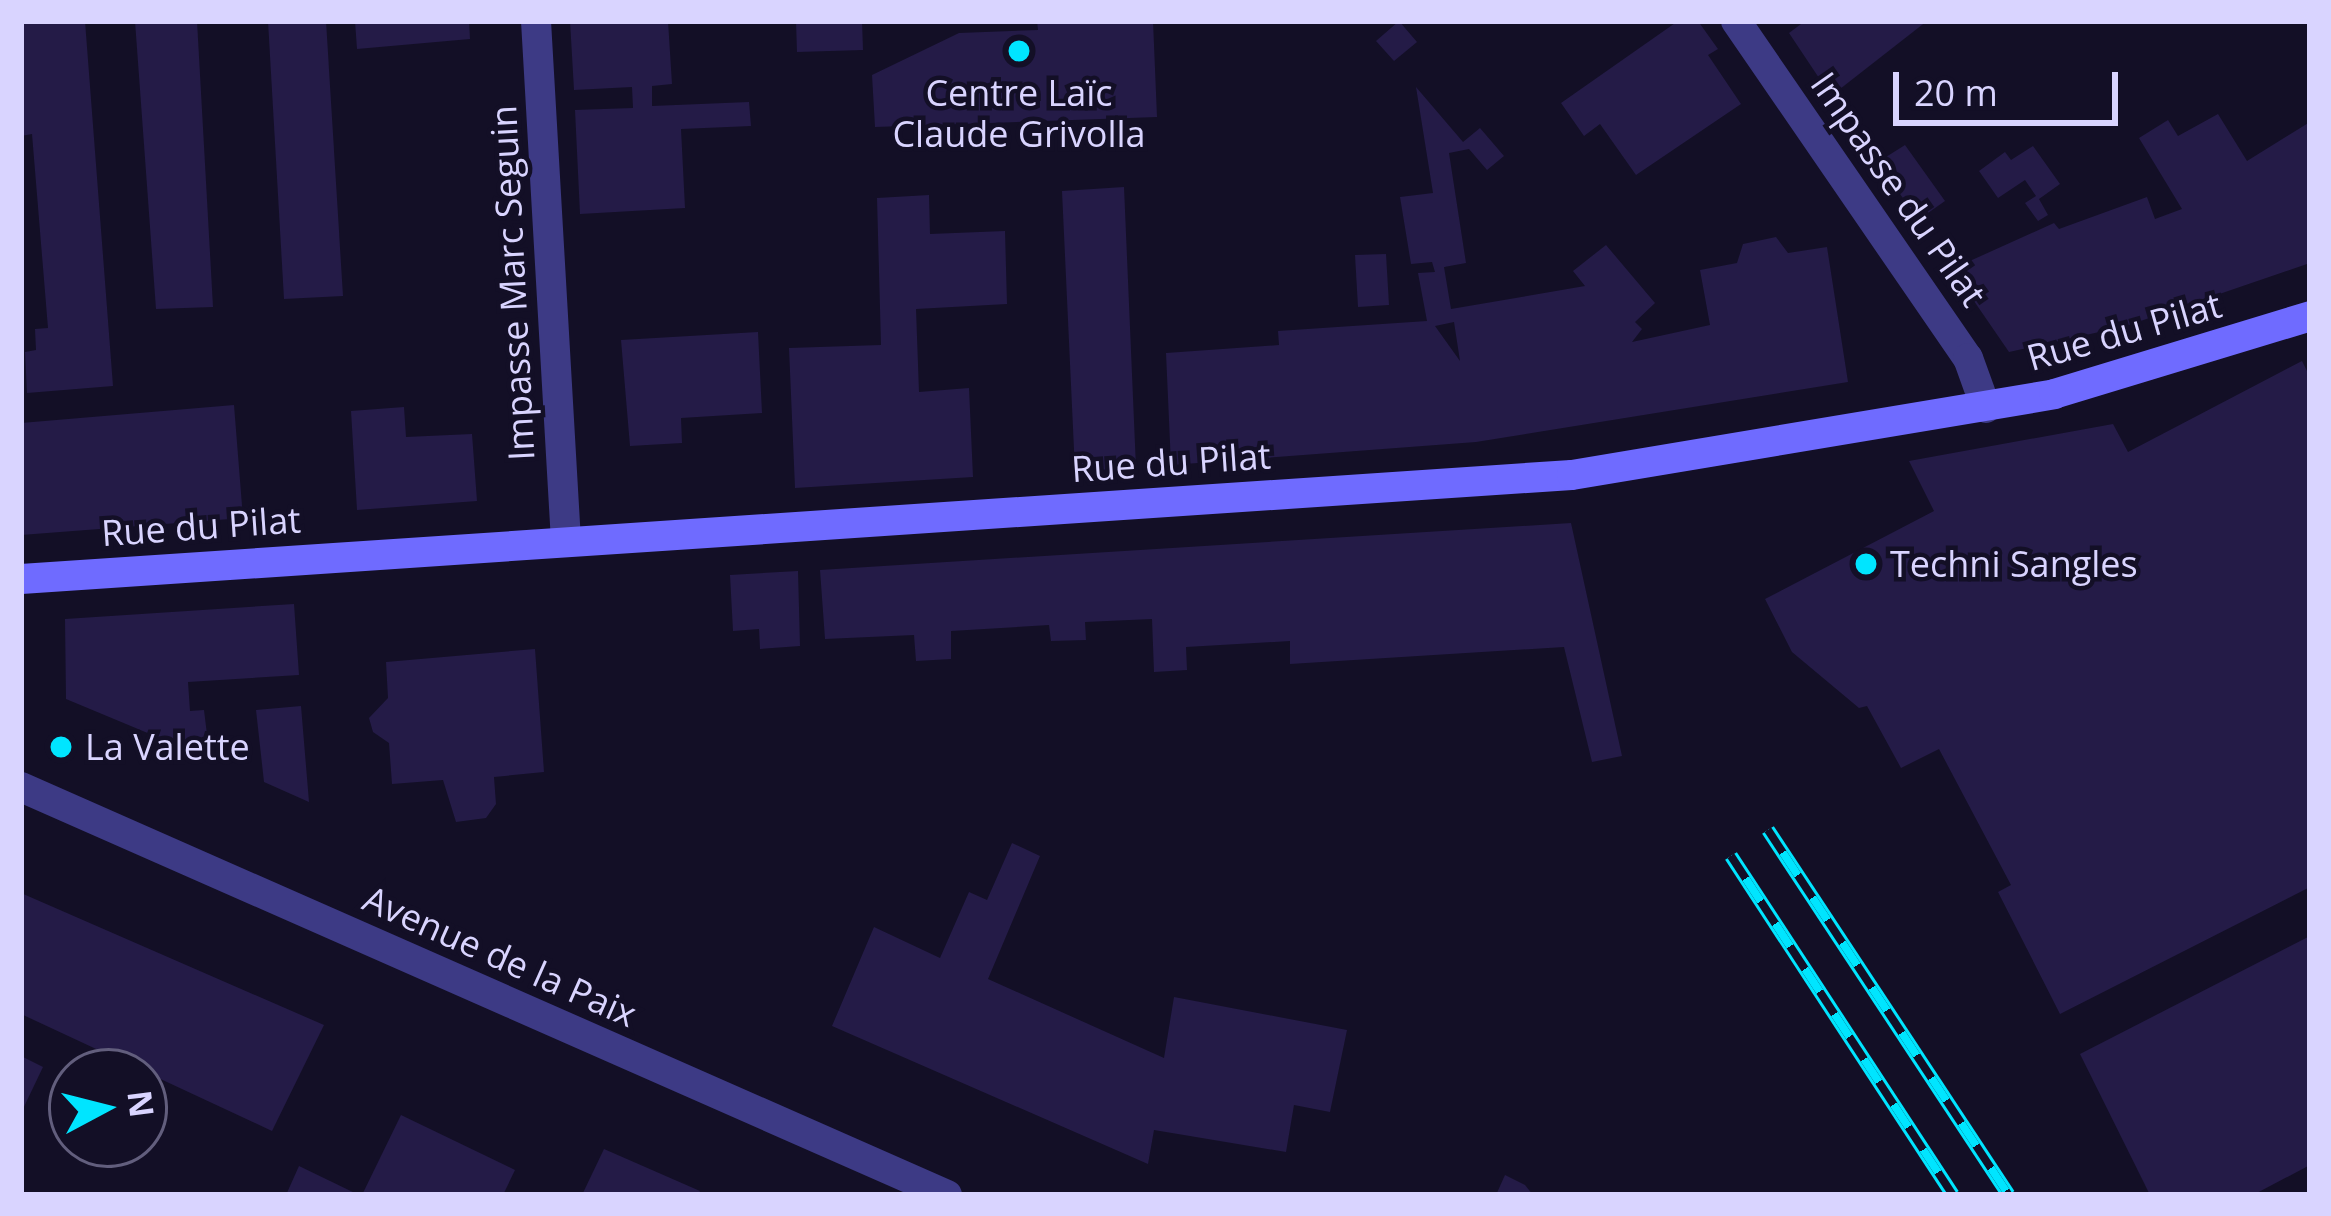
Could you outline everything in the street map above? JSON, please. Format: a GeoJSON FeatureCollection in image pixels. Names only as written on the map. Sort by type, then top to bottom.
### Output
{"type":"FeatureCollection","features":[{"type":"Feature","properties":{"kind":"street","name":"Impasse Marc Seguin"},"geometry":{"type":"LineString","coordinates":[[536,21],[566,541]]}},
{"type":"Feature","properties":{"kind":"street","name":"Impasse du Pilat"},"geometry":{"type":"LineString","coordinates":[[1736,21],[1968,358],[1986,408]]}},
{"type":"Feature","properties":{"kind":"street","name":"Rue du Pilat"},"geometry":{"type":"LineString","coordinates":[[21,579],[1572,476],[1986,408],[2129,376],[2310,316]]}},
{"type":"Feature","properties":{"kind":"street","name":"Avenue de la Paix"},"geometry":{"type":"LineString","coordinates":[[21,788],[947,1195]]}},
{"type":"Feature","properties":{"kind":"building"},"geometry":{"type":"Polygon","coordinates":[[[21,21],[85,21],[113,386],[27,393],[25,352],[36,350],[35,329],[48,328],[32,134],[21,136],[21,21]]]}},
{"type":"Feature","properties":{"kind":"building"},"geometry":{"type":"Polygon","coordinates":[[[135,21],[197,21],[213,307],[156,309],[135,21]]]}},
{"type":"Feature","properties":{"kind":"building"},"geometry":{"type":"Polygon","coordinates":[[[268,21],[326,21],[343,296],[284,299],[268,21]]]}},
{"type":"Feature","properties":{"kind":"building"},"geometry":{"type":"Polygon","coordinates":[[[355,21],[469,21],[470,39],[357,49],[355,21]]]}},
{"type":"Feature","properties":{"kind":"building"},"geometry":{"type":"Polygon","coordinates":[[[570,21],[668,21],[672,84],[652,86],[652,106],[749,102],[751,126],[681,129],[685,208],[580,214],[575,110],[633,108],[632,87],[574,90],[570,21]]]}},
{"type":"Feature","properties":{"kind":"building"},"geometry":{"type":"Polygon","coordinates":[[[796,21],[862,21],[863,50],[797,52],[796,21]]]}},
{"type":"Feature","properties":{"kind":"building"},"geometry":{"type":"Polygon","coordinates":[[[1037,21],[1153,21],[1157,117],[875,127],[872,75],[959,33],[1038,30],[1037,21]]]}},
{"type":"Feature","properties":{"kind":"building"},"geometry":{"type":"Polygon","coordinates":[[[1399,21],[1417,42],[1394,61],[1376,41],[1399,21]]]}},
{"type":"Feature","properties":{"kind":"building"},"geometry":{"type":"Polygon","coordinates":[[[1678,21],[1698,21],[1718,49],[1708,55],[1741,104],[1636,175],[1600,124],[1584,136],[1561,103],[1678,21]]]}},
{"type":"Feature","properties":{"kind":"building"},"geometry":{"type":"Polygon","coordinates":[[[1805,21],[1927,21],[1831,96],[1789,33],[1805,21]]]}},
{"type":"Feature","properties":{"kind":"building"},"geometry":{"type":"Polygon","coordinates":[[[1416,87],[1463,142],[1480,128],[1504,156],[1487,170],[1469,149],[1449,153],[1466,263],[1444,267],[1451,309],[1585,286],[1573,271],[1606,245],[1655,303],[1635,322],[1642,329],[1632,342],[1710,325],[1700,270],[1737,263],[1743,244],[1776,237],[1788,253],[1827,247],[1848,382],[1476,442],[1171,465],[1166,353],[1279,345],[1278,331],[1427,321],[1418,273],[1435,272],[1432,262],[1411,264],[1400,197],[1433,193],[1416,87]],[[1454,322],[1435,326],[1460,361],[1454,322]]]}},
{"type":"Feature","properties":{"kind":"building"},"geometry":{"type":"Polygon","coordinates":[[[2218,114],[2247,161],[2310,122],[2310,263],[2126,326],[2009,352],[1952,269],[2054,223],[2059,229],[2147,197],[2155,219],[2182,209],[2139,138],[2168,120],[2178,136],[2218,114]]]}},
{"type":"Feature","properties":{"kind":"building"},"geometry":{"type":"Polygon","coordinates":[[[1905,145],[1945,201],[1918,220],[1878,162],[1905,145]]]}},
{"type":"Feature","properties":{"kind":"building"},"geometry":{"type":"Polygon","coordinates":[[[2033,146],[2060,184],[2039,199],[2048,215],[2038,221],[2025,203],[2036,196],[2025,180],[1998,198],[1979,171],[2005,152],[2011,160],[2033,146]]]}},
{"type":"Feature","properties":{"kind":"building"},"geometry":{"type":"Polygon","coordinates":[[[1124,187],[1136,468],[1075,471],[1062,191],[1124,187]]]}},
{"type":"Feature","properties":{"kind":"building"},"geometry":{"type":"Polygon","coordinates":[[[929,195],[930,234],[1005,231],[1007,304],[916,309],[919,392],[969,388],[973,477],[795,488],[789,348],[881,345],[877,198],[929,195]]]}},
{"type":"Feature","properties":{"kind":"building"},"geometry":{"type":"Polygon","coordinates":[[[1386,254],[1389,305],[1358,307],[1355,255],[1386,254]]]}},
{"type":"Feature","properties":{"kind":"building"},"geometry":{"type":"Polygon","coordinates":[[[758,332],[762,413],[681,418],[682,443],[630,446],[621,340],[758,332]]]}},
{"type":"Feature","properties":{"kind":"building"},"geometry":{"type":"Polygon","coordinates":[[[2302,361],[2310,377],[2310,887],[2060,1014],[1998,892],[2011,885],[1939,749],[1901,768],[1867,706],[1859,708],[1792,652],[1765,599],[1934,511],[1909,461],[2113,424],[2128,452],[2302,361]]]}},
{"type":"Feature","properties":{"kind":"building"},"geometry":{"type":"Polygon","coordinates":[[[234,405],[243,518],[21,535],[21,423],[234,405]]]}},
{"type":"Feature","properties":{"kind":"building"},"geometry":{"type":"Polygon","coordinates":[[[404,407],[406,437],[472,434],[477,501],[357,510],[351,411],[404,407]]]}},
{"type":"Feature","properties":{"kind":"building"},"geometry":{"type":"Polygon","coordinates":[[[1571,523],[1622,756],[1592,762],[1564,647],[1290,664],[1290,641],[1186,647],[1187,670],[1154,672],[1152,619],[1085,622],[1086,640],[1051,641],[1049,625],[951,631],[951,659],[916,661],[914,635],[825,639],[820,570],[1571,523]]]}},
{"type":"Feature","properties":{"kind":"building"},"geometry":{"type":"Polygon","coordinates":[[[798,571],[800,646],[760,649],[759,629],[733,631],[730,575],[798,571]]]}},
{"type":"Feature","properties":{"kind":"building"},"geometry":{"type":"Polygon","coordinates":[[[294,604],[299,675],[188,682],[190,711],[204,710],[210,759],[66,699],[65,619],[294,604]]]}},
{"type":"Feature","properties":{"kind":"building"},"geometry":{"type":"Polygon","coordinates":[[[535,649],[544,772],[494,777],[496,804],[486,818],[456,822],[443,780],[392,784],[389,743],[373,732],[369,718],[388,698],[386,662],[535,649]]]}},
{"type":"Feature","properties":{"kind":"building"},"geometry":{"type":"Polygon","coordinates":[[[301,706],[309,802],[264,782],[256,710],[301,706]]]}},
{"type":"Feature","properties":{"kind":"building"},"geometry":{"type":"Polygon","coordinates":[[[1012,843],[1040,856],[988,979],[1164,1058],[1174,997],[1347,1030],[1330,1112],[1294,1105],[1286,1152],[1154,1130],[1148,1164],[832,1026],[874,927],[940,958],[969,892],[987,900],[1012,843]]]}},
{"type":"Feature","properties":{"kind":"building"},"geometry":{"type":"Polygon","coordinates":[[[21,893],[324,1025],[272,1131],[168,1083],[168,1048],[94,1048],[21,1014],[21,893]]]}},
{"type":"Feature","properties":{"kind":"building"},"geometry":{"type":"Polygon","coordinates":[[[2310,936],[2310,1165],[2253,1195],[2150,1195],[2080,1054],[2310,936]]]}},
{"type":"Feature","properties":{"kind":"building"},"geometry":{"type":"Polygon","coordinates":[[[21,1056],[43,1067],[21,1113],[21,1056]]]}},
{"type":"Feature","properties":{"kind":"building"},"geometry":{"type":"Polygon","coordinates":[[[401,1115],[515,1170],[503,1195],[362,1195],[401,1115]]]}},
{"type":"Feature","properties":{"kind":"building"},"geometry":{"type":"Polygon","coordinates":[[[604,1149],[700,1191],[698,1195],[582,1195],[604,1149]]]}},
{"type":"Feature","properties":{"kind":"building"},"geometry":{"type":"Polygon","coordinates":[[[299,1166],[359,1195],[286,1195],[299,1166]]]}},
{"type":"Feature","properties":{"kind":"building"},"geometry":{"type":"Polygon","coordinates":[[[1505,1175],[1525,1185],[1533,1195],[1496,1195],[1505,1175]]]}},
{"type":"Feature","properties":{"kind":"railway"},"geometry":{"type":"LineString","coordinates":[[1768,830],[2009,1195]]}},
{"type":"Feature","properties":{"kind":"railway"},"geometry":{"type":"LineString","coordinates":[[1731,856],[1953,1195]]}},
{"type":"Feature","properties":{"kind":"place","name":"Centre Laïc Claude Grivolla"},"geometry":{"type":"Point","coordinates":[1019,51]}},
{"type":"Feature","properties":{"kind":"place","name":"Techni Sangles"},"geometry":{"type":"Point","coordinates":[1866,564]}},
{"type":"Feature","properties":{"kind":"place","name":"La Valette"},"geometry":{"type":"Point","coordinates":[61,747]}}]}
